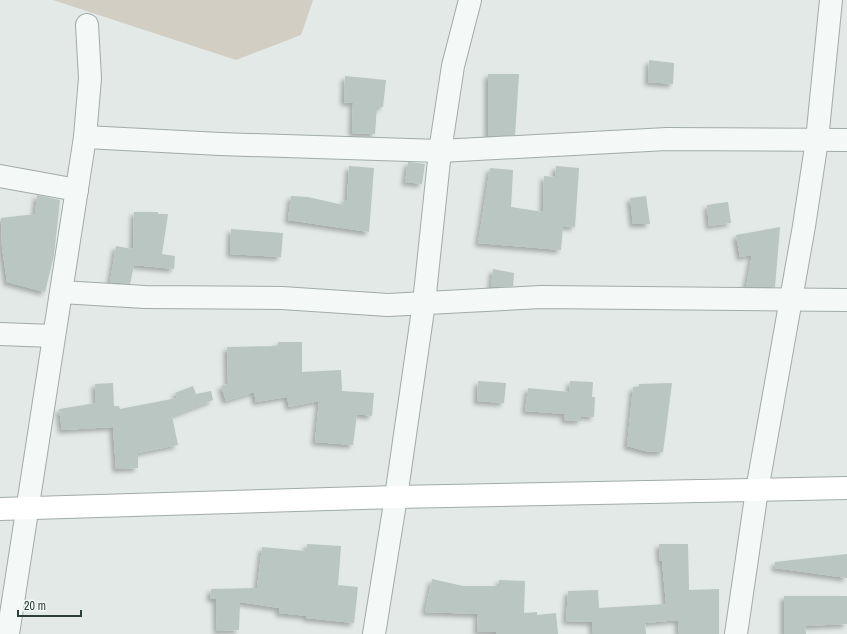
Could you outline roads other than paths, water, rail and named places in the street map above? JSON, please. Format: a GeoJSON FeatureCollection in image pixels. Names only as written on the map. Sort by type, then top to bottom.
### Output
{"type":"FeatureCollection","features":[{"type":"Feature","properties":{"kind":"main road"},"geometry":{"type":"LineString","coordinates":[[0,509],[396,497],[847,488]]}},
{"type":"Feature","properties":{"kind":"street"},"geometry":{"type":"LineString","coordinates":[[374,634],[396,497],[424,303],[440,151],[453,66],[470,0]]}},
{"type":"Feature","properties":{"kind":"street"},"geometry":{"type":"LineString","coordinates":[[736,634],[758,490],[793,300],[817,140],[831,0]]}},
{"type":"Feature","properties":{"kind":"street"},"geometry":{"type":"LineString","coordinates":[[8,634],[85,137],[90,78],[86,25]]}},
{"type":"Feature","properties":{"kind":"street"},"geometry":{"type":"LineString","coordinates":[[85,137],[220,144],[440,151],[668,139],[847,140]]}},
{"type":"Feature","properties":{"kind":"street"},"geometry":{"type":"LineString","coordinates":[[0,176],[77,190]]}},
{"type":"Feature","properties":{"kind":"street"},"geometry":{"type":"LineString","coordinates":[[61,292],[145,297],[282,298],[388,305],[541,298],[847,300]]}},
{"type":"Feature","properties":{"kind":"street"},"geometry":{"type":"LineString","coordinates":[[0,334],[53,336]]}}]}
